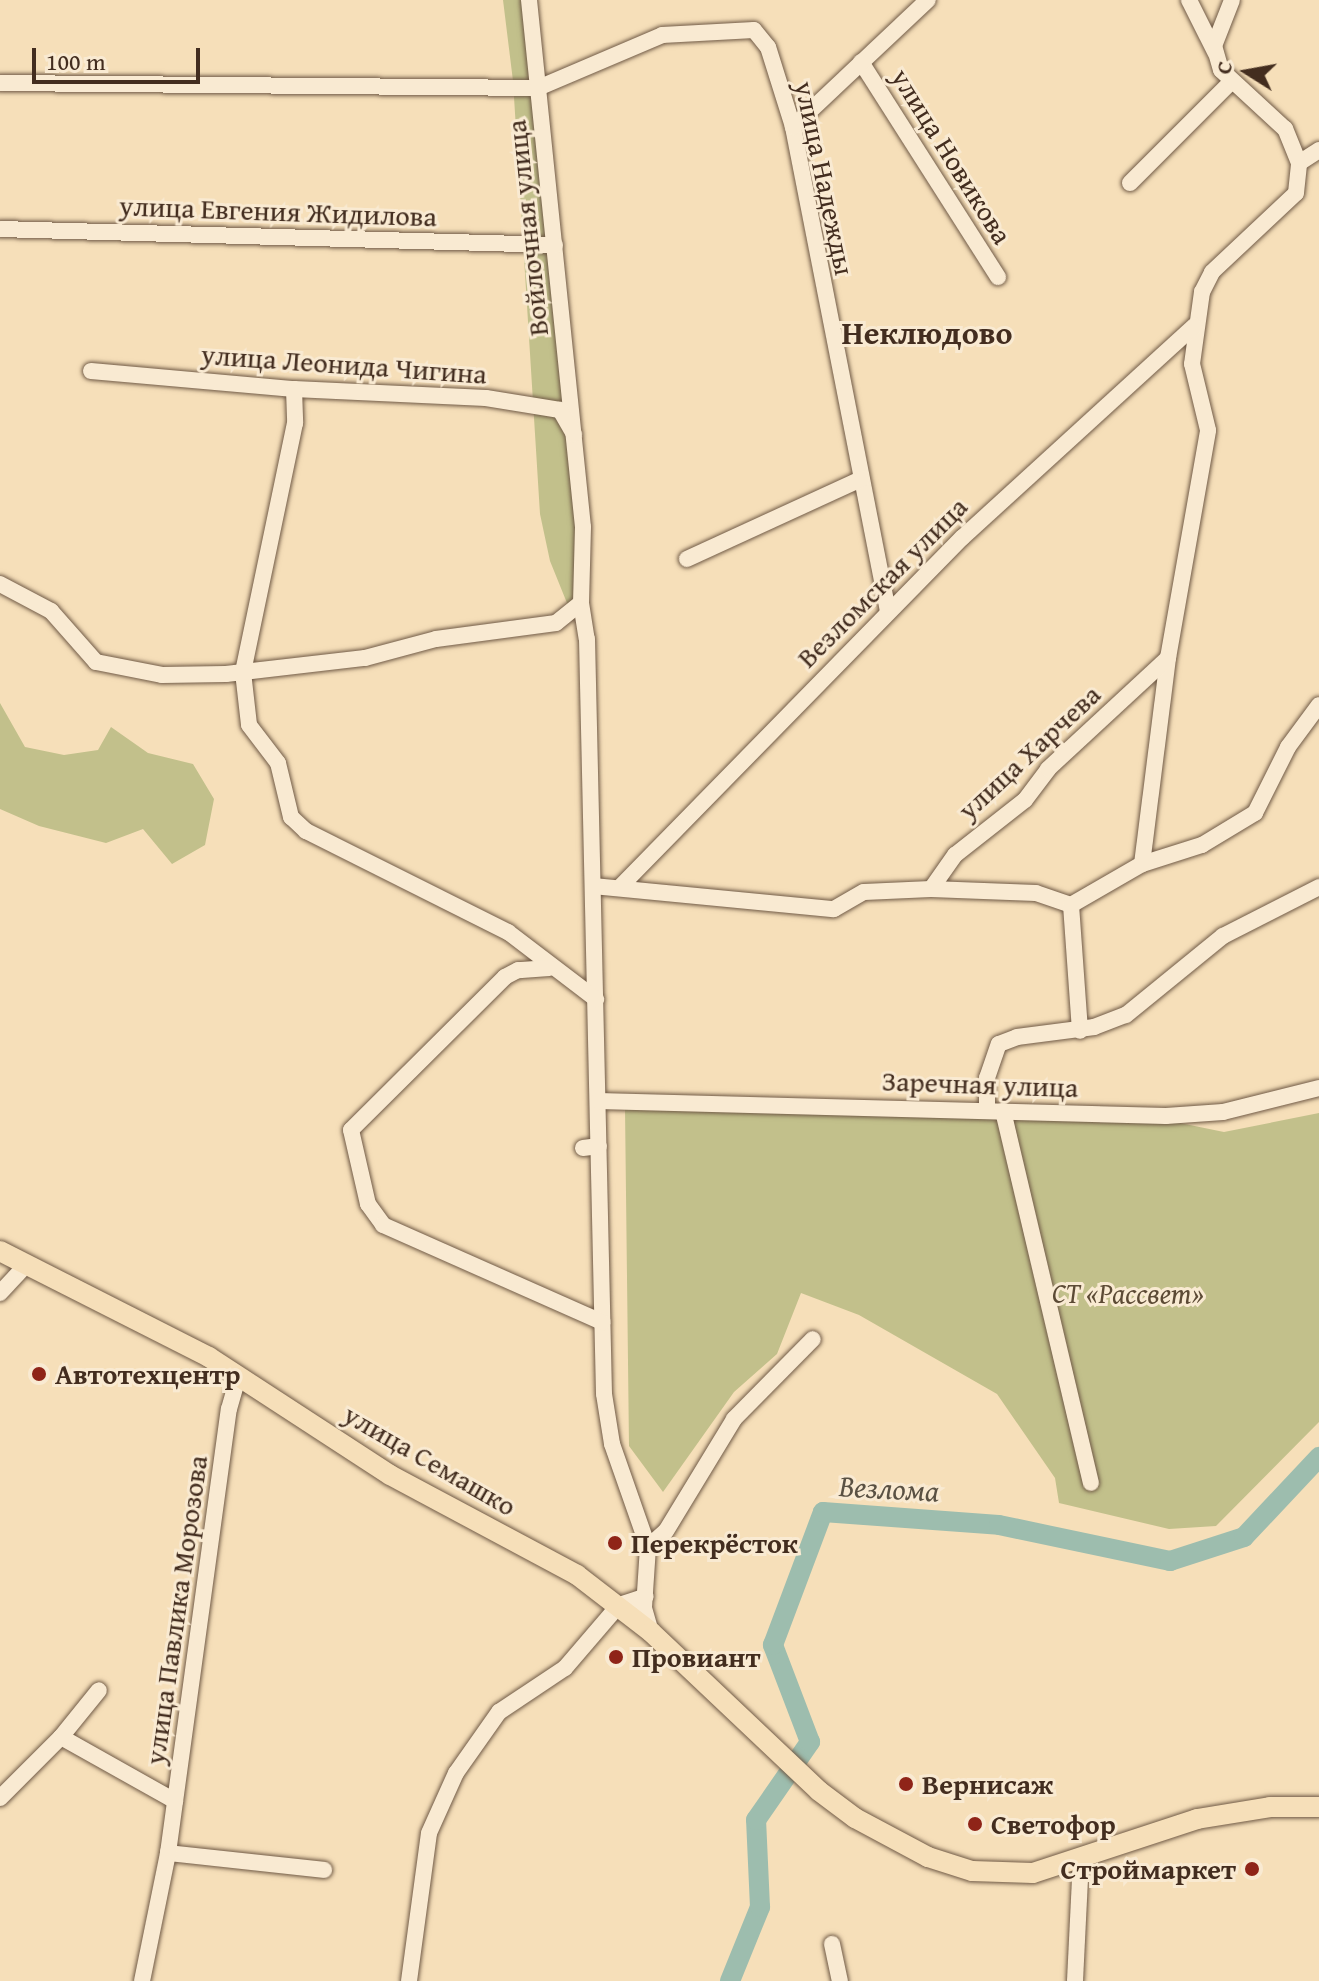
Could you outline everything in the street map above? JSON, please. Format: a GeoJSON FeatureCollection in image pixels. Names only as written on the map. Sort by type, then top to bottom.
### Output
{"type":"FeatureCollection","features":[{"type":"Feature","properties":{"kind":"main road","name":"улица Семашко"},"geometry":{"type":"LineString","coordinates":[[0,1251],[239,1375],[390,1475],[577,1575],[651,1632],[756,1735],[819,1791],[909,1849],[972,1871],[1023,1875],[1081,1860],[1197,1819],[1270,1807],[1319,1807]]}},
{"type":"Feature","properties":{"kind":"street"},"geometry":{"type":"LineString","coordinates":[[793,127],[928,0]]}},
{"type":"Feature","properties":{"kind":"street"},"geometry":{"type":"LineString","coordinates":[[1142,864],[1168,658],[1208,430],[1192,364],[1194,326],[1212,272],[1296,193],[1299,163],[1285,129],[1232,81],[1217,57],[1198,8],[1189,0]]}},
{"type":"Feature","properties":{"kind":"street"},"geometry":{"type":"LineString","coordinates":[[1217,57],[1214,46],[1221,18],[1232,0]]}},
{"type":"Feature","properties":{"kind":"street","name":"Войлочная улица"},"geometry":{"type":"LineString","coordinates":[[529,5],[577,439],[583,527],[581,603],[587,639],[598,1101],[591,1147],[606,1422],[648,1547]]}},
{"type":"Feature","properties":{"kind":"street","name":"улица Надежды"},"geometry":{"type":"LineString","coordinates":[[538,88],[662,35],[754,30],[768,47],[793,127],[888,611]]}},
{"type":"Feature","properties":{"kind":"street","name":"улица Новикова"},"geometry":{"type":"LineString","coordinates":[[861,62],[998,277]]}},
{"type":"Feature","properties":{"kind":"street"},"geometry":{"type":"LineString","coordinates":[[1130,183],[1232,81]]}},
{"type":"Feature","properties":{"kind":"street"},"geometry":{"type":"LineString","coordinates":[[0,83],[538,88]]}},
{"type":"Feature","properties":{"kind":"street"},"geometry":{"type":"LineString","coordinates":[[1299,163],[1319,150]]}},
{"type":"Feature","properties":{"kind":"street","name":"улица Евгения Жидилова"},"geometry":{"type":"LineString","coordinates":[[0,229],[555,245]]}},
{"type":"Feature","properties":{"kind":"street","name":"Везломская улица"},"geometry":{"type":"LineString","coordinates":[[619,888],[888,611],[1194,326]]}},
{"type":"Feature","properties":{"kind":"street","name":"улица Леонида Чигина"},"geometry":{"type":"LineString","coordinates":[[91,371],[294,389],[486,398],[560,410],[577,439]]}},
{"type":"Feature","properties":{"kind":"street"},"geometry":{"type":"LineString","coordinates":[[294,389],[295,423],[243,672],[249,725],[278,763],[291,817],[298,826],[508,932],[549,968],[596,999]]}},
{"type":"Feature","properties":{"kind":"street"},"geometry":{"type":"LineString","coordinates":[[687,559],[861,479]]}},
{"type":"Feature","properties":{"kind":"street"},"geometry":{"type":"LineString","coordinates":[[0,584],[51,611],[104,666],[162,675],[243,672],[365,658],[436,639],[556,623],[581,603]]}},
{"type":"Feature","properties":{"kind":"street","name":"улица Харчева"},"geometry":{"type":"LineString","coordinates":[[931,889],[955,855],[1025,800],[1048,769],[1168,658]]}},
{"type":"Feature","properties":{"kind":"street"},"geometry":{"type":"LineString","coordinates":[[593,886],[834,909],[864,892],[931,889],[1036,893],[1071,905],[1142,864],[1202,845],[1255,813],[1288,747],[1319,705]]}},
{"type":"Feature","properties":{"kind":"street"},"geometry":{"type":"LineString","coordinates":[[1091,1483],[987,1078],[999,1044],[1017,1037],[1080,1031],[1126,1015],[1223,936],[1319,887]]}},
{"type":"Feature","properties":{"kind":"street"},"geometry":{"type":"LineString","coordinates":[[1071,905],[1080,1031]]}},
{"type":"Feature","properties":{"kind":"street"},"geometry":{"type":"LineString","coordinates":[[549,968],[518,970],[505,977],[351,1130],[368,1204],[383,1225],[602,1322]]}},
{"type":"Feature","properties":{"kind":"street","name":"Заречная улица"},"geometry":{"type":"LineString","coordinates":[[598,1101],[1223,1112],[1319,1088]]}},
{"type":"Feature","properties":{"kind":"street"},"geometry":{"type":"LineString","coordinates":[[0,1293],[27,1264]]}},
{"type":"Feature","properties":{"kind":"street"},"geometry":{"type":"LineString","coordinates":[[651,1632],[646,1596],[648,1547],[666,1531],[734,1419],[813,1339]]}},
{"type":"Feature","properties":{"kind":"street","name":"улица Павлика Морозова"},"geometry":{"type":"LineString","coordinates":[[142,1981],[168,1853],[229,1409],[239,1375]]}},
{"type":"Feature","properties":{"kind":"street"},"geometry":{"type":"LineString","coordinates":[[409,1981],[429,1833],[456,1773],[499,1712],[565,1668],[619,1605],[646,1596]]}},
{"type":"Feature","properties":{"kind":"street"},"geometry":{"type":"LineString","coordinates":[[0,1798],[61,1737],[99,1690]]}},
{"type":"Feature","properties":{"kind":"street"},"geometry":{"type":"LineString","coordinates":[[61,1737],[175,1801]]}},
{"type":"Feature","properties":{"kind":"street"},"geometry":{"type":"LineString","coordinates":[[168,1853],[324,1870]]}},
{"type":"Feature","properties":{"kind":"street"},"geometry":{"type":"LineString","coordinates":[[1075,1981],[1081,1860]]}},
{"type":"Feature","properties":{"kind":"street"},"geometry":{"type":"LineString","coordinates":[[832,1944],[840,1981]]}},
{"type":"Feature","properties":{"kind":"green space"},"geometry":{"type":"Polygon","coordinates":[[[503,0],[524,0],[579,543],[581,603],[569,608],[550,561],[540,514],[513,81],[503,0]]]}},
{"type":"Feature","properties":{"kind":"green space"},"geometry":{"type":"Polygon","coordinates":[[[0,703],[25,747],[64,755],[98,750],[111,727],[148,753],[193,764],[214,799],[205,845],[172,864],[143,829],[106,843],[39,826],[0,809],[0,703]]]}},
{"type":"Feature","properties":{"kind":"green space","name":"СТ «Рассвет»"},"geometry":{"type":"Polygon","coordinates":[[[625,1109],[1175,1122],[1224,1132],[1319,1113],[1319,1422],[1216,1526],[1169,1529],[1059,1503],[1055,1478],[997,1394],[859,1315],[801,1293],[777,1354],[734,1392],[663,1492],[629,1446],[625,1109]]]}},
{"type":"Feature","properties":{"kind":"waterway","name":"Везлома"},"geometry":{"type":"LineString","coordinates":[[730,1981],[760,1907],[756,1820],[810,1742],[773,1645],[823,1512],[999,1525],[1170,1561],[1244,1537],[1319,1457]]}},
{"type":"Feature","properties":{"kind":"place","name":"Автотехцентр"},"geometry":{"type":"Point","coordinates":[39,1374]}},
{"type":"Feature","properties":{"kind":"place","name":"Перекрёсток"},"geometry":{"type":"Point","coordinates":[615,1543]}},
{"type":"Feature","properties":{"kind":"place","name":"Провиант"},"geometry":{"type":"Point","coordinates":[616,1657]}},
{"type":"Feature","properties":{"kind":"place","name":"Вернисаж"},"geometry":{"type":"Point","coordinates":[906,1784]}},
{"type":"Feature","properties":{"kind":"place","name":"Светофор"},"geometry":{"type":"Point","coordinates":[975,1824]}},
{"type":"Feature","properties":{"kind":"place","name":"Строймаркет"},"geometry":{"type":"Point","coordinates":[1252,1869]}},
{"type":"Feature","properties":{"kind":"district","name":"Неклюдово"},"geometry":{"type":"Point","coordinates":[927,333]}}]}
